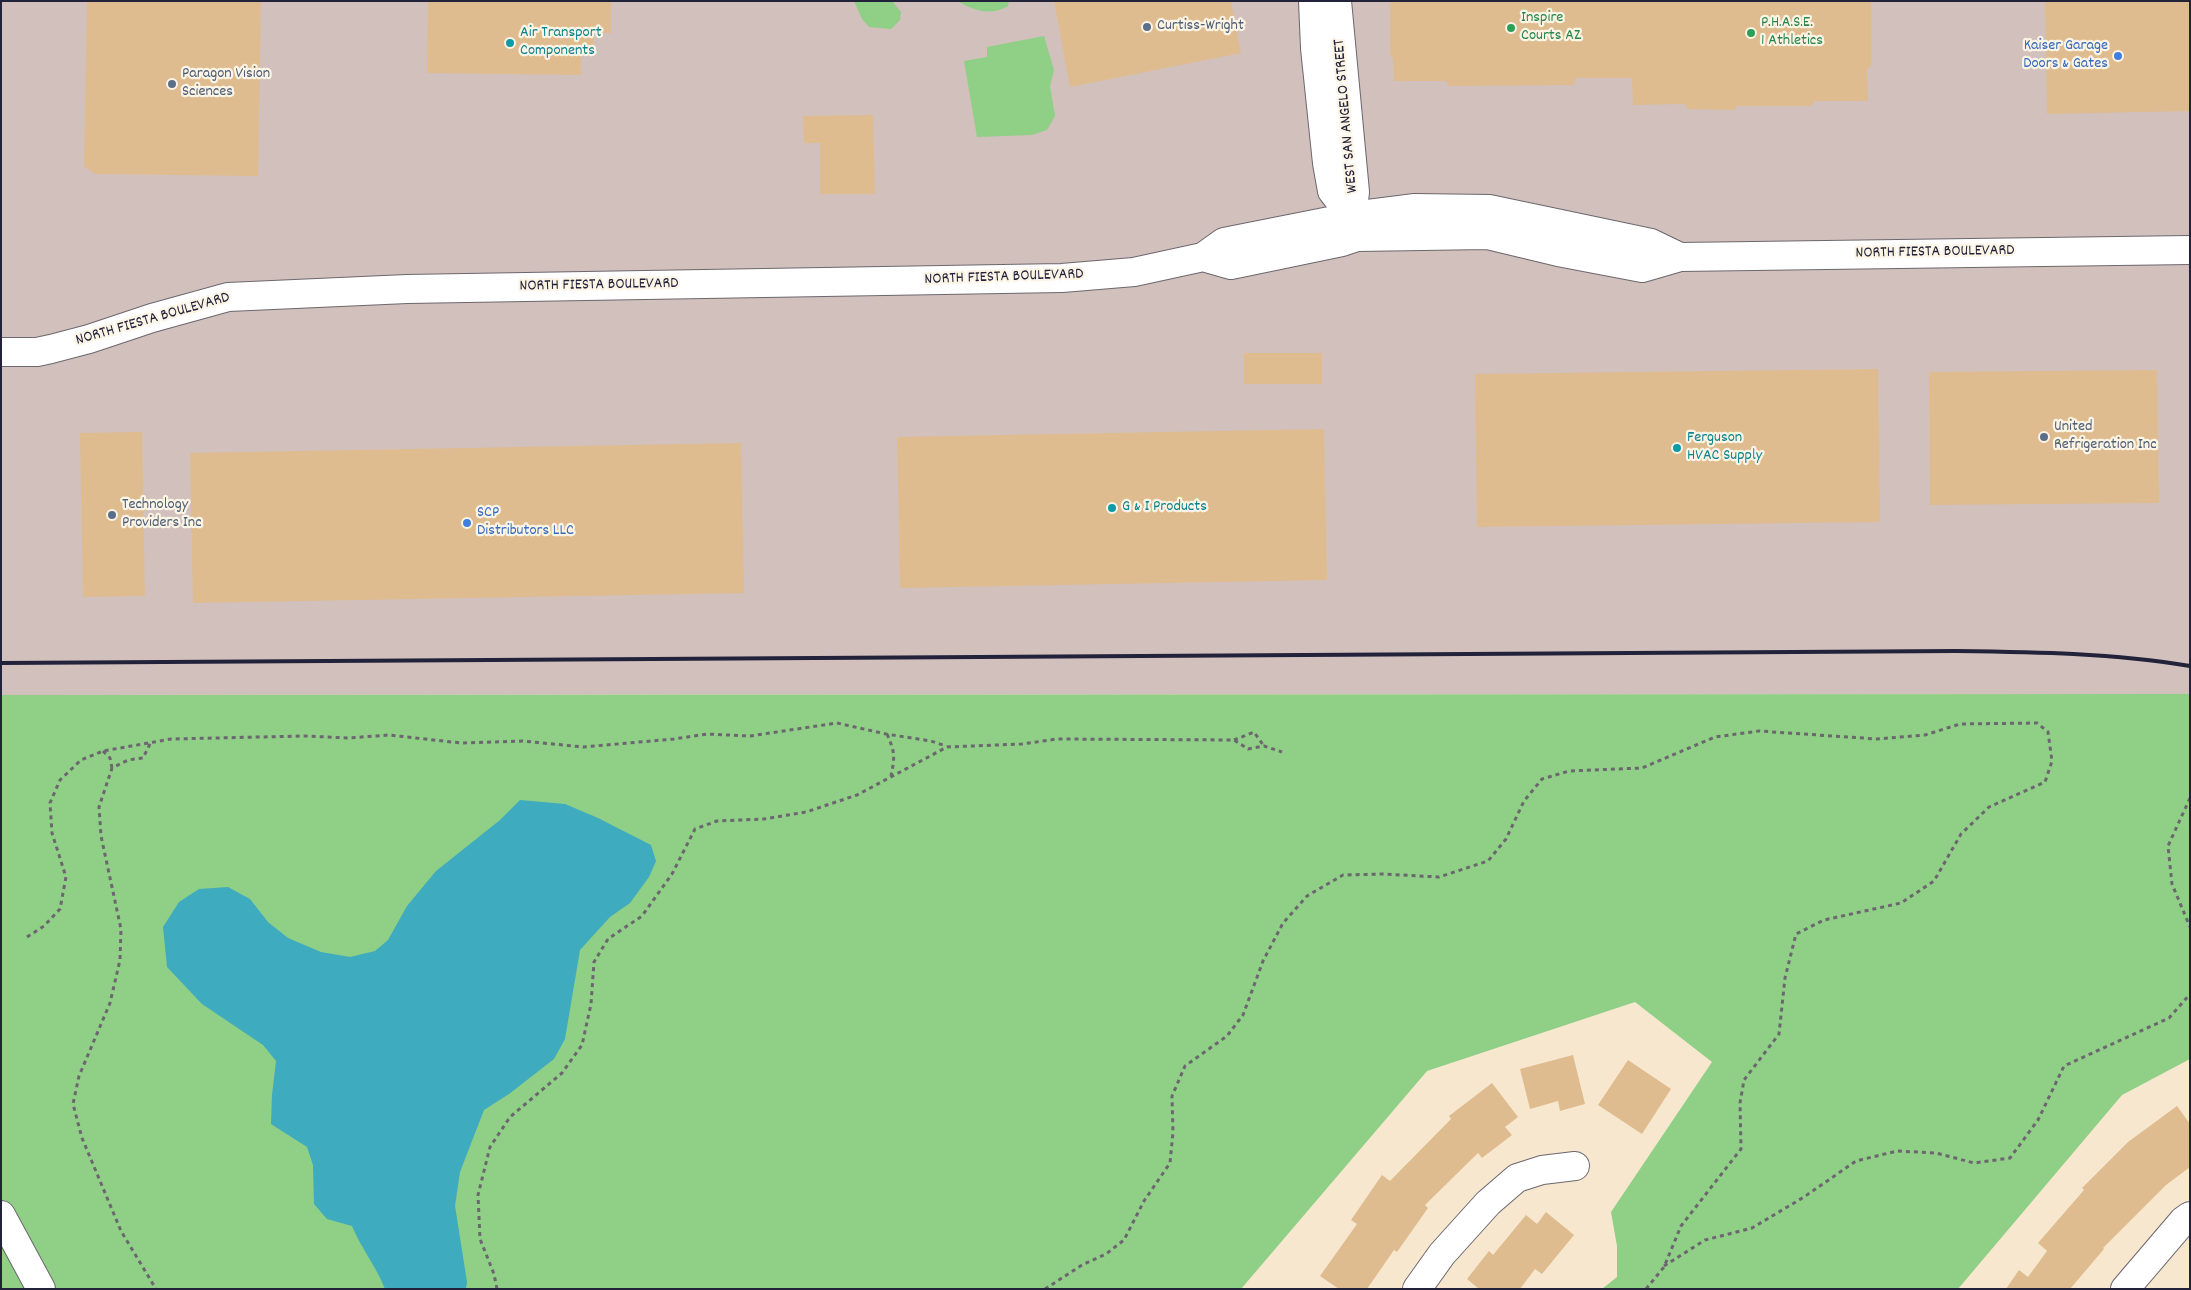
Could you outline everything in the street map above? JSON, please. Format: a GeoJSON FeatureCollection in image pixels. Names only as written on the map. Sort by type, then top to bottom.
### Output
{"type":"FeatureCollection","features":[{"type":"Feature","properties":{"kind":"street","name":"WEST SAN ANGELO STREET"},"geometry":{"type":"LineString","coordinates":[[1313,1],[1315,48],[1327,163],[1332,191],[1354,227]]}},
{"type":"Feature","properties":{"kind":"street","name":"WEST SAN ANGELO STREET"},"geometry":{"type":"LineString","coordinates":[[1337,1],[1356,192],[1354,227]]}},
{"type":"Feature","properties":{"kind":"street","name":"NORTH FIESTA BOULEVARD"},"geometry":{"type":"LineString","coordinates":[[1,352],[37,352],[89,340],[152,318],[228,297],[407,289],[1062,278],[1134,272],[1203,257],[1224,242],[1354,227],[1415,208],[1489,209],[1651,243],[1680,256],[2190,250]]}},
{"type":"Feature","properties":{"kind":"street"},"geometry":{"type":"LineString","coordinates":[[1417,1289],[1442,1254],[1488,1203],[1517,1178],[1542,1170],[1575,1166]]}},
{"type":"Feature","properties":{"kind":"street"},"geometry":{"type":"LineString","coordinates":[[1,1215],[41,1289]]}},
{"type":"Feature","properties":{"kind":"street"},"geometry":{"type":"LineString","coordinates":[[2125,1289],[2187,1224]]}},
{"type":"Feature","properties":{"kind":"path"},"geometry":{"type":"LineString","coordinates":[[27,937],[44,926],[60,909],[66,877],[52,833],[50,803],[60,780],[81,760],[103,751],[171,739],[305,736],[348,738],[388,735],[461,743],[522,741],[583,747],[621,742],[674,739],[707,734],[750,736],[837,722],[886,734],[931,741],[947,747],[1022,744],[1057,739],[1234,740],[1254,732],[1264,746]]}},
{"type":"Feature","properties":{"kind":"path"},"geometry":{"type":"LineString","coordinates":[[1045,1289],[1082,1265],[1106,1254],[1124,1240],[1144,1201],[1170,1163],[1173,1132],[1172,1096],[1185,1066],[1227,1036],[1243,1015],[1263,961],[1283,923],[1307,896],[1343,875],[1383,874],[1439,877],[1488,861],[1506,839],[1524,801],[1542,779],[1569,771],[1642,768],[1715,737],[1759,731],[1877,739],[1925,735],[1960,724],[2037,723],[2048,732],[2052,761],[2045,782],[1989,807],[1961,834],[1934,881],[1901,903],[1824,920],[1796,934],[1785,978],[1779,1034],[1744,1080],[1740,1103],[1741,1149],[1681,1226],[1664,1267]]}},
{"type":"Feature","properties":{"kind":"path"},"geometry":{"type":"LineString","coordinates":[[886,734],[894,748],[895,759],[890,777]]}},
{"type":"Feature","properties":{"kind":"path"},"geometry":{"type":"LineString","coordinates":[[1234,740],[1248,748],[1264,746],[1282,752]]}},
{"type":"Feature","properties":{"kind":"path"},"geometry":{"type":"LineString","coordinates":[[112,768],[128,760],[143,758],[150,743]]}},
{"type":"Feature","properties":{"kind":"path"},"geometry":{"type":"LineString","coordinates":[[497,1289],[494,1274],[480,1239],[479,1222],[478,1195],[490,1147],[510,1117],[562,1072],[582,1045],[591,1004],[594,962],[608,939],[642,916],[672,874],[695,829],[717,821],[764,819],[806,812],[857,795],[947,747]]}},
{"type":"Feature","properties":{"kind":"path"},"geometry":{"type":"LineString","coordinates":[[103,751],[110,758],[112,768],[99,807],[100,836],[121,928],[120,960],[110,1003],[80,1076],[73,1104],[82,1138],[121,1230],[156,1289]]}},
{"type":"Feature","properties":{"kind":"path"},"geometry":{"type":"LineString","coordinates":[[2190,798],[2168,846],[2172,884],[2190,927]]}},
{"type":"Feature","properties":{"kind":"path"},"geometry":{"type":"LineString","coordinates":[[1646,1289],[1664,1267],[1704,1240],[1752,1228],[1804,1197],[1856,1161],[1897,1151],[1936,1153],[1974,1163],[2010,1158],[2038,1120],[2064,1066],[2169,1018],[2190,994]]}},
{"type":"Feature","properties":{"kind":"shaded area"},"geometry":{"type":"Polygon","coordinates":[[[1,1],[2190,1],[2190,694],[1,695],[1,1]]]}},
{"type":"Feature","properties":{"kind":"green space"},"geometry":{"type":"Polygon","coordinates":[[[854,1],[892,1],[901,12],[900,20],[891,29],[869,27],[862,19],[854,1]]]}},
{"type":"Feature","properties":{"kind":"green space"},"geometry":{"type":"Polygon","coordinates":[[[958,1],[1009,1],[1008,6],[1002,9],[983,11],[976,10],[958,1]]]}},
{"type":"Feature","properties":{"kind":"green space"},"geometry":{"type":"Polygon","coordinates":[[[1044,36],[1054,70],[1050,86],[1055,116],[1047,130],[1032,135],[977,137],[964,61],[987,57],[987,47],[1044,36]]]}},
{"type":"Feature","properties":{"kind":"green space"},"geometry":{"type":"Polygon","coordinates":[[[2190,694],[2190,1059],[2122,1095],[1958,1289],[1602,1289],[1617,1277],[1617,1246],[1611,1212],[1712,1062],[1635,1002],[1427,1071],[1241,1289],[1,1289],[1,695],[2190,694]]]}},
{"type":"Feature","properties":{"kind":"water"},"geometry":{"type":"Polygon","coordinates":[[[520,800],[565,804],[598,818],[651,845],[656,861],[649,877],[630,903],[610,917],[580,950],[565,1039],[554,1059],[509,1094],[484,1110],[460,1172],[455,1206],[467,1282],[466,1289],[385,1289],[352,1226],[327,1219],[314,1204],[313,1165],[307,1147],[271,1124],[276,1061],[263,1045],[202,1004],[167,967],[163,927],[179,902],[199,889],[228,887],[250,899],[268,922],[288,938],[321,952],[350,957],[375,951],[388,940],[407,906],[436,871],[500,820],[520,800]]]}},
{"type":"Feature","properties":{"kind":"building","name":"Paragon Vision Sciences"},"geometry":{"type":"Polygon","coordinates":[[[87,1],[261,1],[258,176],[95,174],[84,166],[87,1]]]}},
{"type":"Feature","properties":{"kind":"building","name":"Air Transport Components"},"geometry":{"type":"Polygon","coordinates":[[[428,1],[611,1],[611,33],[594,32],[593,54],[581,54],[581,75],[427,73],[428,1]]]}},
{"type":"Feature","properties":{"kind":"building","name":"Curtiss-Wright"},"geometry":{"type":"Polygon","coordinates":[[[1054,1],[1231,1],[1241,53],[1070,87],[1054,1]]]}},
{"type":"Feature","properties":{"kind":"building"},"geometry":{"type":"Polygon","coordinates":[[[1390,1],[1871,1],[1871,65],[1867,70],[1868,101],[1815,101],[1811,106],[1737,106],[1734,110],[1689,109],[1684,104],[1633,105],[1632,78],[1576,78],[1573,85],[1449,86],[1446,81],[1394,81],[1393,58],[1390,54],[1390,1]]]}},
{"type":"Feature","properties":{"kind":"building","name":"Kaiser Garage Doors & Gates"},"geometry":{"type":"Polygon","coordinates":[[[2045,1],[2190,1],[2190,111],[2047,114],[2045,1]]]}},
{"type":"Feature","properties":{"kind":"building"},"geometry":{"type":"Polygon","coordinates":[[[873,115],[875,194],[820,194],[820,143],[804,143],[803,116],[873,115]]]}},
{"type":"Feature","properties":{"kind":"building"},"geometry":{"type":"Polygon","coordinates":[[[1244,353],[1322,353],[1322,384],[1244,384],[1244,353]]]}},
{"type":"Feature","properties":{"kind":"building","name":"Ferguson HVAC Supply"},"geometry":{"type":"Polygon","coordinates":[[[1878,369],[1880,522],[1477,527],[1475,374],[1878,369]]]}},
{"type":"Feature","properties":{"kind":"building","name":"United Refrigeration Inc"},"geometry":{"type":"Polygon","coordinates":[[[2157,370],[2159,503],[1930,505],[1929,372],[2157,370]]]}},
{"type":"Feature","properties":{"kind":"building","name":"G & I Products"},"geometry":{"type":"Polygon","coordinates":[[[1324,429],[1327,580],[900,588],[897,437],[1324,429]]]}},
{"type":"Feature","properties":{"kind":"building","name":"Technology Providers Inc"},"geometry":{"type":"Polygon","coordinates":[[[142,432],[145,596],[83,597],[80,433],[142,432]]]}},
{"type":"Feature","properties":{"kind":"building","name":"SCP Distributors LLC"},"geometry":{"type":"Polygon","coordinates":[[[741,443],[744,593],[193,603],[190,453],[741,443]]]}},
{"type":"Feature","properties":{"kind":"building"},"geometry":{"type":"Polygon","coordinates":[[[1573,1055],[1585,1104],[1560,1111],[1558,1101],[1530,1109],[1520,1069],[1573,1055]]]}},
{"type":"Feature","properties":{"kind":"building"},"geometry":{"type":"Polygon","coordinates":[[[1628,1060],[1671,1089],[1642,1134],[1598,1105],[1628,1060]]]}},
{"type":"Feature","properties":{"kind":"building"},"geometry":{"type":"Polygon","coordinates":[[[1492,1083],[1518,1117],[1505,1127],[1512,1135],[1482,1158],[1478,1153],[1425,1205],[1428,1208],[1397,1252],[1394,1250],[1367,1289],[1339,1289],[1320,1276],[1357,1224],[1351,1220],[1382,1175],[1390,1181],[1451,1119],[1449,1116],[1492,1083]]]}},
{"type":"Feature","properties":{"kind":"building"},"geometry":{"type":"Polygon","coordinates":[[[2177,1106],[2190,1124],[2190,1167],[2166,1185],[2103,1248],[2070,1289],[2006,1289],[2019,1270],[2028,1277],[2047,1251],[2038,1243],[2084,1190],[2082,1188],[2128,1142],[2177,1106]]]}},
{"type":"Feature","properties":{"kind":"building"},"geometry":{"type":"Polygon","coordinates":[[[1546,1212],[1574,1235],[1542,1274],[1535,1269],[1520,1289],[1479,1289],[1467,1279],[1489,1251],[1493,1255],[1526,1215],[1537,1224],[1546,1212]]]}},
{"type":"Feature","properties":{"kind":"railway"},"geometry":{"type":"LineString","coordinates":[[1,663],[1956,651],[2103,656],[2190,666]]}},
{"type":"Feature","properties":{"kind":"place","name":"Curtiss-Wright"},"geometry":{"type":"Point","coordinates":[1147,27]}},
{"type":"Feature","properties":{"kind":"place","name":"Inspire Courts AZ"},"geometry":{"type":"Point","coordinates":[1511,28]}},
{"type":"Feature","properties":{"kind":"place","name":"P.H.A.S.E. 1 Athletics"},"geometry":{"type":"Point","coordinates":[1751,33]}},
{"type":"Feature","properties":{"kind":"place","name":"Air Transport Components"},"geometry":{"type":"Point","coordinates":[510,43]}},
{"type":"Feature","properties":{"kind":"place","name":"Kaiser Garage Doors & Gates"},"geometry":{"type":"Point","coordinates":[2118,56]}},
{"type":"Feature","properties":{"kind":"place","name":"Paragon Vision Sciences"},"geometry":{"type":"Point","coordinates":[172,84]}},
{"type":"Feature","properties":{"kind":"place","name":"United Refrigeration Inc"},"geometry":{"type":"Point","coordinates":[2044,437]}},
{"type":"Feature","properties":{"kind":"place","name":"Ferguson HVAC Supply"},"geometry":{"type":"Point","coordinates":[1677,448]}},
{"type":"Feature","properties":{"kind":"place","name":"G & I Products"},"geometry":{"type":"Point","coordinates":[1112,508]}},
{"type":"Feature","properties":{"kind":"place","name":"Technology Providers Inc"},"geometry":{"type":"Point","coordinates":[112,515]}},
{"type":"Feature","properties":{"kind":"place","name":"SCP Distributors LLC"},"geometry":{"type":"Point","coordinates":[467,523]}}]}
